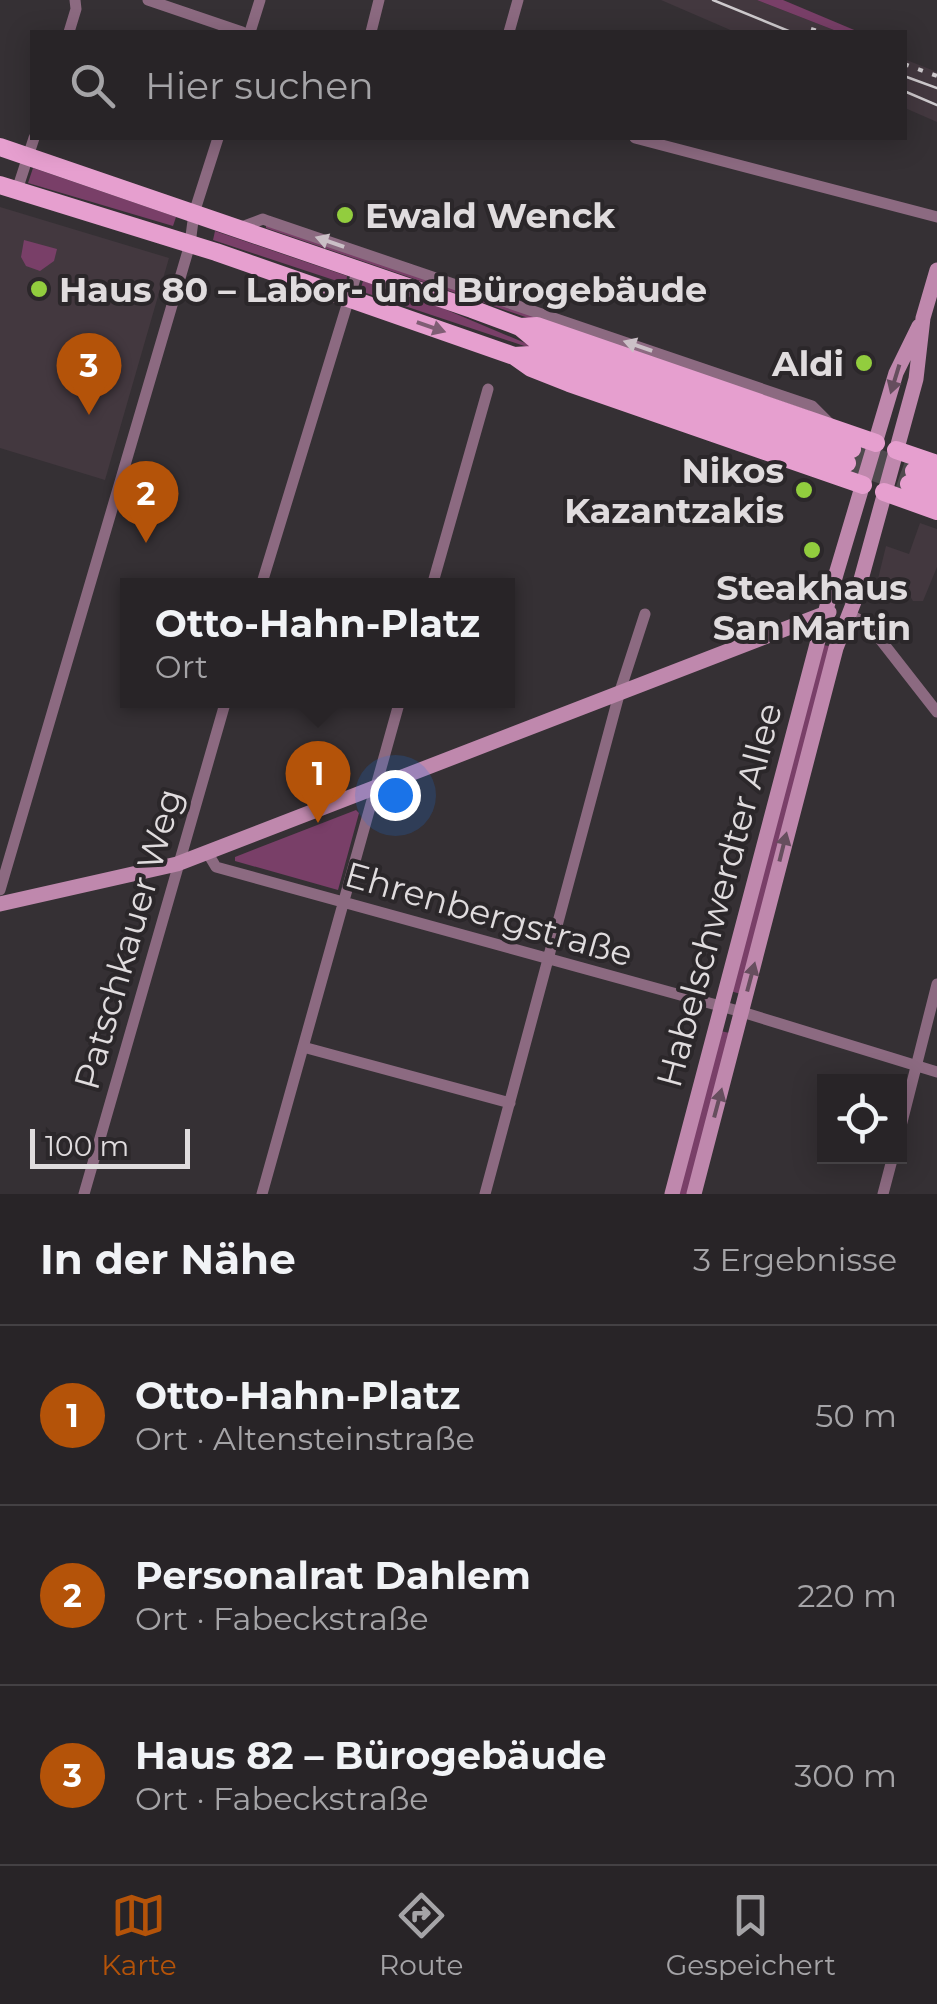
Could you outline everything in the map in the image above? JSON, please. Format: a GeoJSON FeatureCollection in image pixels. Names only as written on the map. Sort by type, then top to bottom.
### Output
{"type":"FeatureCollection","features":[{"type":"Feature","properties":{"kind":"main road"},"geometry":{"type":"LineString","coordinates":[[0,147],[520,327],[537,341],[849,456],[532,355],[514,356]]}},
{"type":"Feature","properties":{"kind":"main road"},"geometry":{"type":"LineString","coordinates":[[8,188],[349,298],[514,356],[531,368],[569,383],[937,510]]}},
{"type":"Feature","properties":{"kind":"main road"},"geometry":{"type":"LineString","coordinates":[[923,318],[937,270]]}},
{"type":"Feature","properties":{"kind":"main road","name":"Habelschwerdter Allee"},"geometry":{"type":"LineString","coordinates":[[672,1194],[825,612],[901,360],[923,318]]}},
{"type":"Feature","properties":{"kind":"main road","name":"Habelschwerdter Allee"},"geometry":{"type":"LineString","coordinates":[[694,1194],[836,648],[916,379],[923,318]]}},
{"type":"Feature","properties":{"kind":"main road"},"geometry":{"type":"LineString","coordinates":[[520,327],[537,326],[937,464]]}},
{"type":"Feature","properties":{"kind":"main road"},"geometry":{"type":"LineString","coordinates":[[937,478],[912,478],[937,494]]}},
{"type":"Feature","properties":{"kind":"main road"},"geometry":{"type":"LineString","coordinates":[[0,904],[177,864],[825,612],[849,614]]}},
{"type":"Feature","properties":{"kind":"street"},"geometry":{"type":"LineString","coordinates":[[70,30],[76,0]]}},
{"type":"Feature","properties":{"kind":"street"},"geometry":{"type":"LineString","coordinates":[[148,0],[236,30]]}},
{"type":"Feature","properties":{"kind":"street"},"geometry":{"type":"LineString","coordinates":[[251,30],[260,0]]}},
{"type":"Feature","properties":{"kind":"street"},"geometry":{"type":"LineString","coordinates":[[372,30],[379,0]]}},
{"type":"Feature","properties":{"kind":"street"},"geometry":{"type":"LineString","coordinates":[[510,30],[518,0]]}},
{"type":"Feature","properties":{"kind":"street"},"geometry":{"type":"LineString","coordinates":[[8,188],[33,140]]}},
{"type":"Feature","properties":{"kind":"street"},"geometry":{"type":"LineString","coordinates":[[0,890],[217,140]]}},
{"type":"Feature","properties":{"kind":"street"},"geometry":{"type":"LineString","coordinates":[[643,140],[937,217]]}},
{"type":"Feature","properties":{"kind":"street"},"geometry":{"type":"LineString","coordinates":[[239,228],[263,219],[812,406],[836,430]]}},
{"type":"Feature","properties":{"kind":"street"},"geometry":{"type":"LineString","coordinates":[[263,578],[358,269]]}},
{"type":"Feature","properties":{"kind":"street"},"geometry":{"type":"LineString","coordinates":[[434,578],[488,389]]}},
{"type":"Feature","properties":{"kind":"street"},"geometry":{"type":"LineString","coordinates":[[485,1194],[620,691],[645,614]]}},
{"type":"Feature","properties":{"kind":"street"},"geometry":{"type":"LineString","coordinates":[[849,614],[869,625],[937,712]]}},
{"type":"Feature","properties":{"kind":"street","name":"Patschkauer Weg"},"geometry":{"type":"LineString","coordinates":[[84,1194],[224,708]]}},
{"type":"Feature","properties":{"kind":"street"},"geometry":{"type":"LineString","coordinates":[[262,1194],[398,708]]}},
{"type":"Feature","properties":{"kind":"street","name":"Ehrenbergstraße"},"geometry":{"type":"LineString","coordinates":[[207,852],[216,867],[721,1006],[937,1072]]}},
{"type":"Feature","properties":{"kind":"street"},"geometry":{"type":"LineString","coordinates":[[907,1102],[937,984]]}},
{"type":"Feature","properties":{"kind":"street"},"geometry":{"type":"LineString","coordinates":[[304,1047],[510,1103]]}},
{"type":"Feature","properties":{"kind":"street"},"geometry":{"type":"LineString","coordinates":[[883,1194],[891,1164]]}},
{"type":"Feature","properties":{"kind":"shaded area"},"geometry":{"type":"Polygon","coordinates":[[[661,0],[757,0],[834,30],[730,30],[661,0]]]}},
{"type":"Feature","properties":{"kind":"shaded area"},"geometry":{"type":"Polygon","coordinates":[[[757,0],[783,0],[854,30],[834,30],[757,0]]]}},
{"type":"Feature","properties":{"kind":"shaded area"},"geometry":{"type":"Polygon","coordinates":[[[907,60],[937,72],[937,122],[907,109],[907,60]]]}},
{"type":"Feature","properties":{"kind":"shaded area"},"geometry":{"type":"Polygon","coordinates":[[[33,168],[176,217],[173,226],[28,183],[33,168]]]}},
{"type":"Feature","properties":{"kind":"shaded area"},"geometry":{"type":"Polygon","coordinates":[[[0,207],[169,258],[105,480],[0,448],[0,207]]]}},
{"type":"Feature","properties":{"kind":"shaded area"},"geometry":{"type":"Polygon","coordinates":[[[266,224],[568,327],[566,331],[266,228],[266,224]]]}},
{"type":"Feature","properties":{"kind":"shaded area"},"geometry":{"type":"Polygon","coordinates":[[[215,231],[347,276],[346,284],[213,240],[215,231]]]}},
{"type":"Feature","properties":{"kind":"shaded area"},"geometry":{"type":"Polygon","coordinates":[[[24,240],[57,249],[54,261],[40,271],[26,266],[21,257],[24,240]]]}},
{"type":"Feature","properties":{"kind":"shaded area"},"geometry":{"type":"Polygon","coordinates":[[[363,281],[442,308],[563,359],[360,291],[363,281]]]}},
{"type":"Feature","properties":{"kind":"shaded area"},"geometry":{"type":"Polygon","coordinates":[[[920,523],[937,529],[937,567],[923,601],[913,601],[902,583],[876,587],[886,546],[909,554],[920,523]]]}},
{"type":"Feature","properties":{"kind":"shaded area"},"geometry":{"type":"Polygon","coordinates":[[[822,645],[830,646],[741,994],[730,991],[822,645]]]}},
{"type":"Feature","properties":{"kind":"shaded area"},"geometry":{"type":"Polygon","coordinates":[[[356,810],[359,813],[338,890],[235,861],[235,857],[356,810]]]}},
{"type":"Feature","properties":{"kind":"shaded area"},"geometry":{"type":"Polygon","coordinates":[[[720,1031],[730,1033],[689,1194],[678,1194],[720,1031]]]}},
{"type":"Feature","properties":{"kind":"tunnel"},"geometry":{"type":"LineString","coordinates":[[852,449],[914,471]]}},
{"type":"Feature","properties":{"kind":"tunnel"},"geometry":{"type":"LineString","coordinates":[[847,463],[909,484]]}},
{"type":"Feature","properties":{"kind":"tram line"},"geometry":{"type":"LineString","coordinates":[[713,0],[786,30]]}},
{"type":"Feature","properties":{"kind":"tram line"},"geometry":{"type":"LineString","coordinates":[[907,77],[937,88]]}},
{"type":"Feature","properties":{"kind":"tram line"},"geometry":{"type":"LineString","coordinates":[[907,92],[937,105]]}},
{"type":"Feature","properties":{"kind":"railway"},"geometry":{"type":"LineString","coordinates":[[907,65],[937,76]]}},
{"type":"Feature","properties":{"kind":"place","name":"Ewald Wenck"},"geometry":{"type":"Point","coordinates":[345,215]}},
{"type":"Feature","properties":{"kind":"place","name":"Haus 80 – Labor- und Bürogebäude"},"geometry":{"type":"Point","coordinates":[39,289]}},
{"type":"Feature","properties":{"kind":"place","name":"Aldi"},"geometry":{"type":"Point","coordinates":[864,363]}},
{"type":"Feature","properties":{"kind":"place","name":"Haus 82 – Bürogebäude"},"geometry":{"type":"Point","coordinates":[89,415]}},
{"type":"Feature","properties":{"kind":"place","name":"Nikos Kazantzakis"},"geometry":{"type":"Point","coordinates":[804,490]}},
{"type":"Feature","properties":{"kind":"place","name":"Personalrat Dahlem"},"geometry":{"type":"Point","coordinates":[146,543]}},
{"type":"Feature","properties":{"kind":"place","name":"Steakhaus San Martin"},"geometry":{"type":"Point","coordinates":[812,550]}},
{"type":"Feature","properties":{"kind":"place","name":"Otto-Hahn-Platz"},"geometry":{"type":"Point","coordinates":[318,823]}}]}
